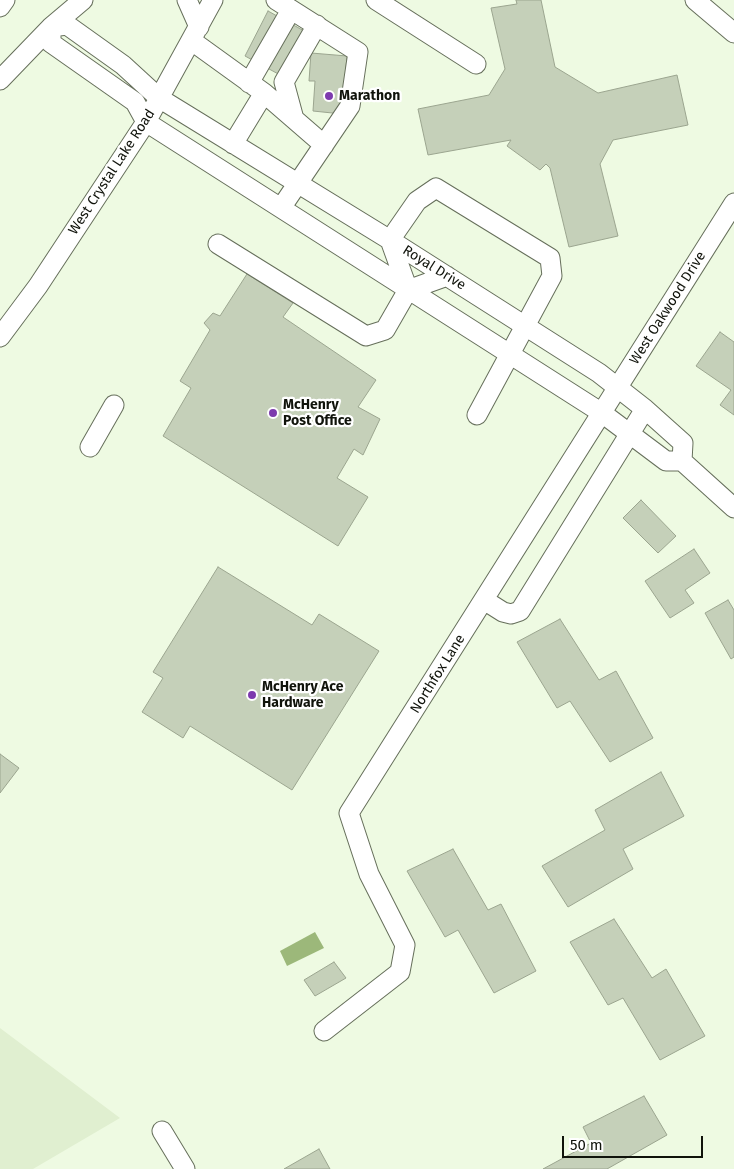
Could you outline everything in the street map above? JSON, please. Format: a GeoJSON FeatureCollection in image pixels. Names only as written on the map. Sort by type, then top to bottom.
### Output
{"type":"FeatureCollection","features":[{"type":"Feature","properties":{"kind":"street"},"geometry":{"type":"LineString","coordinates":[[0,7],[5,0]]}},
{"type":"Feature","properties":{"kind":"street"},"geometry":{"type":"LineString","coordinates":[[187,0],[196,34],[324,145]]}},
{"type":"Feature","properties":{"kind":"street","name":"West Crystal Lake Road"},"geometry":{"type":"LineString","coordinates":[[0,336],[38,286],[146,122],[213,0]]}},
{"type":"Feature","properties":{"kind":"street"},"geometry":{"type":"LineString","coordinates":[[376,0],[476,64]]}},
{"type":"Feature","properties":{"kind":"street"},"geometry":{"type":"LineString","coordinates":[[695,0],[734,33]]}},
{"type":"Feature","properties":{"kind":"street"},"geometry":{"type":"LineString","coordinates":[[0,80],[75,2]]}},
{"type":"Feature","properties":{"kind":"street"},"geometry":{"type":"LineString","coordinates":[[233,144],[257,88],[284,5],[358,52],[350,106],[281,208]]}},
{"type":"Feature","properties":{"kind":"street","name":"Royal Drive"},"geometry":{"type":"LineString","coordinates":[[51,27],[67,25],[123,65],[159,98],[390,240],[599,373],[645,409],[683,443],[682,462]]}},
{"type":"Feature","properties":{"kind":"street"},"geometry":{"type":"LineString","coordinates":[[294,119],[284,82],[317,25]]}},
{"type":"Feature","properties":{"kind":"street"},"geometry":{"type":"LineString","coordinates":[[51,27],[51,43],[135,102],[146,122],[602,413],[666,461],[682,462],[734,508]]}},
{"type":"Feature","properties":{"kind":"street"},"geometry":{"type":"LineString","coordinates":[[408,290],[390,240],[417,201],[436,188],[550,258],[552,276],[477,415]]}},
{"type":"Feature","properties":{"kind":"street","name":"West Oakwood Drive"},"geometry":{"type":"LineString","coordinates":[[602,413],[734,203]]}},
{"type":"Feature","properties":{"kind":"street"},"geometry":{"type":"LineString","coordinates":[[218,244],[366,336],[385,330],[408,290],[447,276]]}},
{"type":"Feature","properties":{"kind":"street"},"geometry":{"type":"LineString","coordinates":[[90,447],[114,405]]}},
{"type":"Feature","properties":{"kind":"street"},"geometry":{"type":"LineString","coordinates":[[484,600],[503,612],[511,614],[520,611],[645,409]]}},
{"type":"Feature","properties":{"kind":"street","name":"Northfox Lane"},"geometry":{"type":"LineString","coordinates":[[324,1031],[400,972],[404,945],[369,874],[349,813],[602,413]]}},
{"type":"Feature","properties":{"kind":"street"},"geometry":{"type":"LineString","coordinates":[[162,1131],[185,1169]]}},
{"type":"Feature","properties":{"kind":"shaded area"},"geometry":{"type":"Polygon","coordinates":[[[315,932],[324,948],[287,966],[280,951],[315,932]]]}},
{"type":"Feature","properties":{"kind":"shaded area"},"geometry":{"type":"Polygon","coordinates":[[[0,1028],[120,1118],[33,1169],[0,1169],[0,1028]]]}},
{"type":"Feature","properties":{"kind":"building"},"geometry":{"type":"Polygon","coordinates":[[[516,0],[541,0],[555,67],[598,93],[677,75],[688,125],[613,140],[600,164],[618,236],[569,247],[550,168],[546,164],[540,170],[507,146],[511,140],[428,155],[418,109],[489,95],[505,69],[491,8],[517,4],[516,0]]]}},
{"type":"Feature","properties":{"kind":"building"},"geometry":{"type":"Polygon","coordinates":[[[268,11],[306,32],[282,76],[245,56],[268,11]]]}},
{"type":"Feature","properties":{"kind":"building","name":"Marathon"},"geometry":{"type":"Polygon","coordinates":[[[311,53],[347,56],[342,114],[313,111],[315,81],[309,81],[311,53]]]}},
{"type":"Feature","properties":{"kind":"building","name":"McHenry Post Office"},"geometry":{"type":"Polygon","coordinates":[[[247,274],[293,303],[283,317],[376,380],[358,407],[380,419],[363,455],[354,449],[337,478],[368,497],[338,546],[163,436],[191,388],[180,381],[210,330],[204,323],[213,313],[220,316],[247,274]]]}},
{"type":"Feature","properties":{"kind":"building"},"geometry":{"type":"Polygon","coordinates":[[[720,332],[734,342],[734,415],[720,405],[731,390],[696,366],[720,332]]]}},
{"type":"Feature","properties":{"kind":"building"},"geometry":{"type":"Polygon","coordinates":[[[641,500],[676,536],[658,553],[623,518],[641,500]]]}},
{"type":"Feature","properties":{"kind":"building"},"geometry":{"type":"Polygon","coordinates":[[[694,549],[710,573],[685,590],[694,603],[670,618],[645,581],[694,549]]]}},
{"type":"Feature","properties":{"kind":"building","name":"McHenry Ace Hardware"},"geometry":{"type":"Polygon","coordinates":[[[218,567],[312,625],[319,614],[379,651],[292,790],[190,726],[183,738],[142,712],[163,678],[153,672],[218,567]]]}},
{"type":"Feature","properties":{"kind":"building"},"geometry":{"type":"Polygon","coordinates":[[[728,600],[734,610],[734,657],[731,659],[705,613],[728,600]]]}},
{"type":"Feature","properties":{"kind":"building"},"geometry":{"type":"Polygon","coordinates":[[[560,619],[599,680],[616,671],[653,738],[610,762],[570,701],[557,708],[517,642],[560,619]]]}},
{"type":"Feature","properties":{"kind":"building"},"geometry":{"type":"Polygon","coordinates":[[[0,754],[19,768],[0,793],[0,754]]]}},
{"type":"Feature","properties":{"kind":"building"},"geometry":{"type":"Polygon","coordinates":[[[661,772],[684,816],[623,849],[633,869],[568,907],[542,866],[605,830],[595,810],[661,772]]]}},
{"type":"Feature","properties":{"kind":"building"},"geometry":{"type":"Polygon","coordinates":[[[453,849],[488,910],[501,904],[536,971],[494,993],[458,930],[445,937],[407,871],[453,849]]]}},
{"type":"Feature","properties":{"kind":"building"},"geometry":{"type":"Polygon","coordinates":[[[614,919],[652,978],[666,969],[705,1036],[660,1060],[623,998],[608,1005],[570,942],[614,919]]]}},
{"type":"Feature","properties":{"kind":"building"},"geometry":{"type":"Polygon","coordinates":[[[334,962],[346,978],[315,996],[304,980],[334,962]]]}},
{"type":"Feature","properties":{"kind":"building"},"geometry":{"type":"Polygon","coordinates":[[[644,1096],[667,1135],[607,1169],[543,1169],[591,1143],[583,1127],[644,1096]]]}},
{"type":"Feature","properties":{"kind":"building"},"geometry":{"type":"Polygon","coordinates":[[[319,1149],[330,1169],[284,1169],[319,1149]]]}},
{"type":"Feature","properties":{"kind":"place","name":"Marathon"},"geometry":{"type":"Point","coordinates":[329,96]}},
{"type":"Feature","properties":{"kind":"place","name":"McHenry Post Office"},"geometry":{"type":"Point","coordinates":[273,413]}},
{"type":"Feature","properties":{"kind":"place","name":"McHenry Ace Hardware"},"geometry":{"type":"Point","coordinates":[252,695]}}]}
